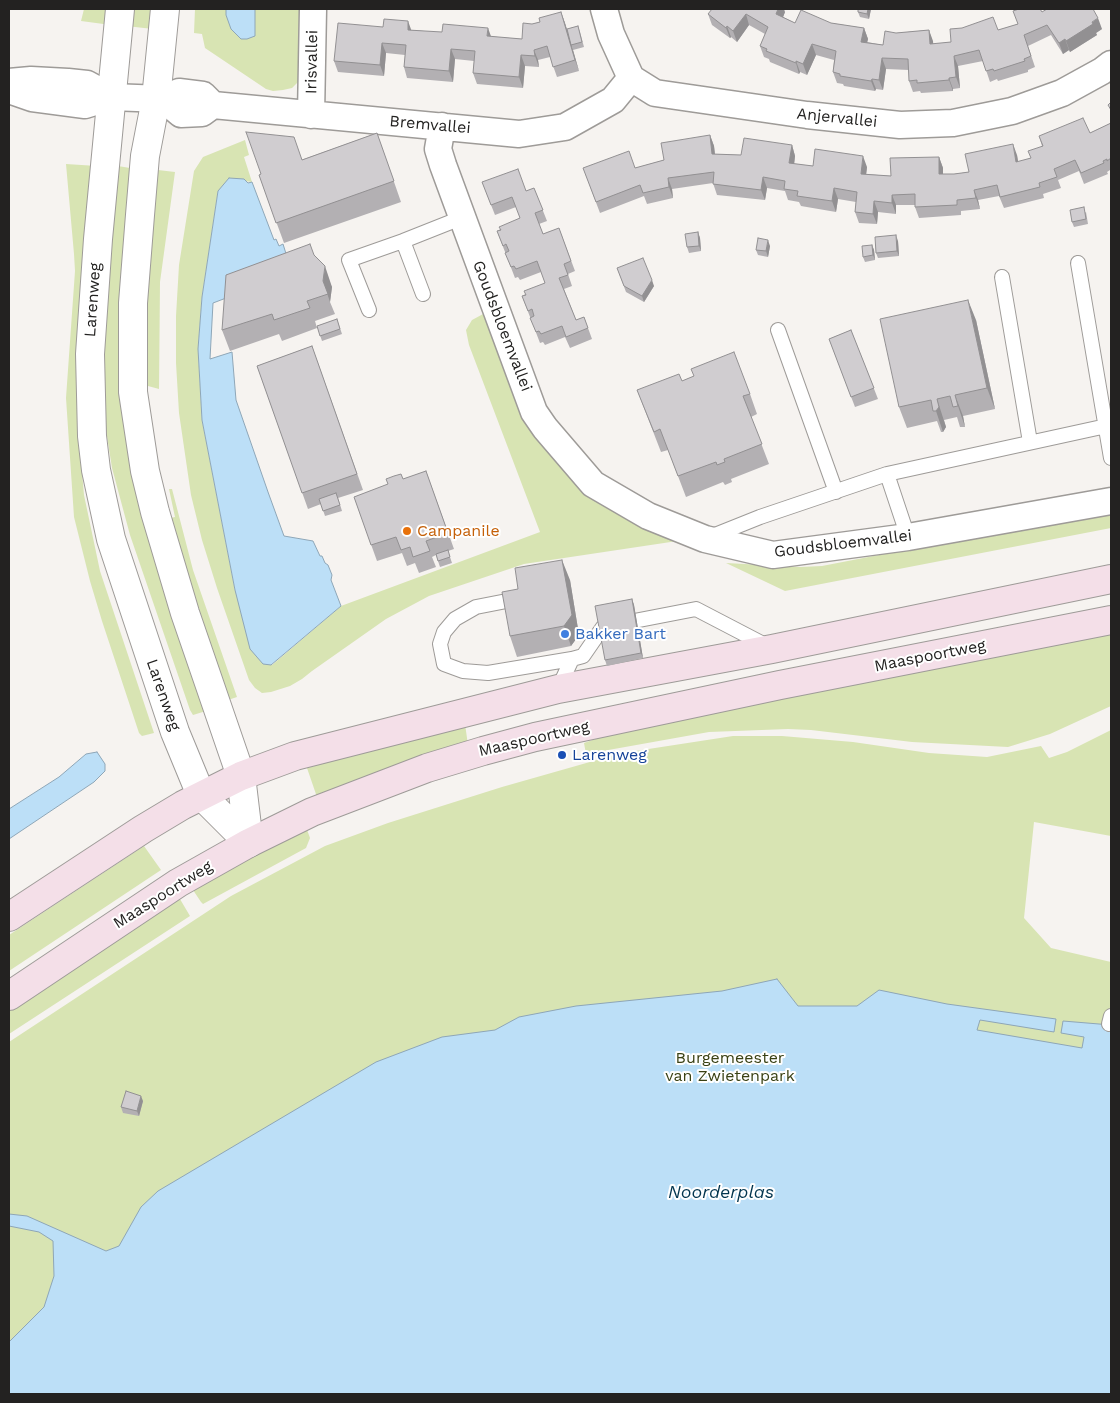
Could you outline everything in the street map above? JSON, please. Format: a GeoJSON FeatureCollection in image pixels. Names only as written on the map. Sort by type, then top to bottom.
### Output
{"type":"FeatureCollection","features":[{"type":"Feature","properties":{"kind":"main road"},"geometry":{"type":"LineString","coordinates":[[9,917],[143,829],[201,796],[241,776],[308,752],[558,689],[772,649],[1111,579]]}},
{"type":"Feature","properties":{"kind":"main road","name":"Maaspoortweg"},"geometry":{"type":"LineString","coordinates":[[9,996],[178,883],[249,843],[312,812],[427,768],[535,738],[780,685],[1111,620]]}},
{"type":"Feature","properties":{"kind":"street","name":"Larenweg"},"geometry":{"type":"LineString","coordinates":[[120,9],[98,240],[90,354],[92,436],[96,470],[103,506],[116,554],[168,714],[201,796],[249,843]]}},
{"type":"Feature","properties":{"kind":"street"},"geometry":{"type":"LineString","coordinates":[[165,9],[160,99],[145,156],[139,224],[133,304],[133,392],[145,471],[156,512],[185,613],[241,776],[249,843]]}},
{"type":"Feature","properties":{"kind":"street","name":"Irisvallei"},"geometry":{"type":"LineString","coordinates":[[311,115],[313,9]]}},
{"type":"Feature","properties":{"kind":"street"},"geometry":{"type":"LineString","coordinates":[[604,9],[611,34],[631,78]]}},
{"type":"Feature","properties":{"kind":"street","name":"Anjervallei"},"geometry":{"type":"LineString","coordinates":[[631,78],[655,93],[807,115],[900,125],[953,123],[1012,112],[1062,93],[1111,64]]}},
{"type":"Feature","properties":{"kind":"street","name":"Bremvallei"},"geometry":{"type":"LineString","coordinates":[[112,97],[160,99],[179,92],[202,95],[213,106],[519,134],[565,127],[613,100],[631,78]]}},
{"type":"Feature","properties":{"kind":"street"},"geometry":{"type":"LineString","coordinates":[[9,82],[31,80],[88,84],[112,97]]}},
{"type":"Feature","properties":{"kind":"street"},"geometry":{"type":"LineString","coordinates":[[9,90],[32,98],[86,105],[112,97]]}},
{"type":"Feature","properties":{"kind":"street","name":"Goudsbloemvallei"},"geometry":{"type":"LineString","coordinates":[[442,126],[438,149],[461,218],[534,412],[545,428],[593,484],[648,516],[705,539],[773,555],[908,537],[1111,501]]}},
{"type":"Feature","properties":{"kind":"lane"},"geometry":{"type":"LineString","coordinates":[[369,310],[349,260],[461,218]]}},
{"type":"Feature","properties":{"kind":"lane"},"geometry":{"type":"LineString","coordinates":[[403,241],[423,294]]}},
{"type":"Feature","properties":{"kind":"lane"},"geometry":{"type":"LineString","coordinates":[[1078,264],[1108,425],[1111,458]]}},
{"type":"Feature","properties":{"kind":"lane"},"geometry":{"type":"LineString","coordinates":[[1002,276],[1030,442]]}},
{"type":"Feature","properties":{"kind":"lane"},"geometry":{"type":"LineString","coordinates":[[778,330],[836,492]]}},
{"type":"Feature","properties":{"kind":"lane"},"geometry":{"type":"LineString","coordinates":[[705,539],[760,517],[888,474],[1108,425]]}},
{"type":"Feature","properties":{"kind":"lane"},"geometry":{"type":"LineString","coordinates":[[888,474],[908,537]]}},
{"type":"Feature","properties":{"kind":"lane"},"geometry":{"type":"LineString","coordinates":[[522,598],[476,607],[455,619],[444,632],[440,644],[444,664],[463,671],[488,673],[572,659],[583,656],[603,627],[696,609],[772,649]]}},
{"type":"Feature","properties":{"kind":"lane"},"geometry":{"type":"LineString","coordinates":[[558,689],[572,659]]}},
{"type":"Feature","properties":{"kind":"green space"},"geometry":{"type":"Polygon","coordinates":[[[84,9],[112,9],[111,25],[81,21],[84,9]]]}},
{"type":"Feature","properties":{"kind":"green space"},"geometry":{"type":"Polygon","coordinates":[[[128,9],[155,9],[153,29],[126,26],[128,9]]]}},
{"type":"Feature","properties":{"kind":"green space"},"geometry":{"type":"Polygon","coordinates":[[[195,9],[226,9],[226,15],[255,36],[255,9],[303,9],[302,72],[298,82],[292,88],[283,90],[273,91],[266,89],[205,48],[202,34],[194,33],[195,9]]]}},
{"type":"Feature","properties":{"kind":"green space"},"geometry":{"type":"Polygon","coordinates":[[[245,140],[249,155],[244,157],[252,182],[245,181],[218,191],[202,297],[198,349],[202,420],[235,590],[272,665],[341,606],[540,532],[469,345],[466,330],[472,320],[485,313],[531,422],[684,540],[524,564],[429,596],[386,619],[290,686],[262,693],[255,688],[249,680],[217,588],[202,540],[191,495],[179,413],[176,363],[179,265],[194,171],[203,157],[245,140]]]}},
{"type":"Feature","properties":{"kind":"green space"},"geometry":{"type":"Polygon","coordinates":[[[66,164],[97,166],[80,422],[82,472],[84,495],[100,571],[154,733],[142,736],[139,733],[102,621],[74,517],[66,398],[75,271],[66,164]]]}},
{"type":"Feature","properties":{"kind":"green space"},"geometry":{"type":"Polygon","coordinates":[[[118,166],[130,168],[119,324],[119,380],[123,417],[206,711],[193,715],[130,535],[112,468],[106,430],[100,367],[118,166]]]}},
{"type":"Feature","properties":{"kind":"green space"},"geometry":{"type":"Polygon","coordinates":[[[158,170],[175,172],[160,282],[159,389],[148,386],[146,360],[148,287],[158,170]]]}},
{"type":"Feature","properties":{"kind":"green space"},"geometry":{"type":"Polygon","coordinates":[[[169,489],[172,489],[193,570],[237,697],[225,701],[166,519],[175,517],[169,489]]]}},
{"type":"Feature","properties":{"kind":"green space"},"geometry":{"type":"Polygon","coordinates":[[[1111,502],[1111,528],[785,591],[726,563],[801,567],[822,566],[884,554],[1111,502]]]}},
{"type":"Feature","properties":{"kind":"green space"},"geometry":{"type":"Polygon","coordinates":[[[1111,628],[1111,706],[1050,734],[1008,747],[912,742],[788,729],[709,732],[586,754],[584,743],[653,718],[1111,628]]]}},
{"type":"Feature","properties":{"kind":"green space"},"geometry":{"type":"Polygon","coordinates":[[[465,724],[468,745],[318,800],[307,768],[465,724]]]}},
{"type":"Feature","properties":{"kind":"green space","name":"Burgemeester van Zwietenpark"},"geometry":{"type":"Polygon","coordinates":[[[1111,730],[1111,836],[1034,822],[1024,918],[1051,948],[1111,962],[1111,1394],[9,1394],[9,1042],[231,896],[325,846],[388,823],[502,787],[618,754],[733,736],[782,736],[853,742],[929,753],[987,757],[1041,746],[1049,758],[1067,752],[1111,730]]]}},
{"type":"Feature","properties":{"kind":"green space"},"geometry":{"type":"Polygon","coordinates":[[[305,824],[310,838],[306,848],[203,904],[193,890],[305,824]]]}},
{"type":"Feature","properties":{"kind":"green space"},"geometry":{"type":"Polygon","coordinates":[[[144,846],[161,870],[9,971],[9,935],[144,846]]]}},
{"type":"Feature","properties":{"kind":"green space"},"geometry":{"type":"Polygon","coordinates":[[[177,894],[190,916],[9,1034],[9,1005],[177,894]]]}},
{"type":"Feature","properties":{"kind":"water"},"geometry":{"type":"Polygon","coordinates":[[[226,9],[255,9],[255,36],[241,39],[231,29],[226,9]]]}},
{"type":"Feature","properties":{"kind":"water"},"geometry":{"type":"Polygon","coordinates":[[[229,178],[244,179],[248,183],[252,182],[274,240],[276,239],[279,246],[283,244],[292,273],[213,303],[210,359],[232,352],[236,400],[284,536],[313,541],[320,556],[328,565],[332,575],[331,580],[341,606],[271,665],[263,664],[250,649],[235,590],[202,420],[198,349],[202,297],[218,191],[229,178]]]}},
{"type":"Feature","properties":{"kind":"water"},"geometry":{"type":"Polygon","coordinates":[[[97,752],[105,764],[105,771],[94,782],[9,839],[9,809],[59,777],[86,754],[97,752]]]}},
{"type":"Feature","properties":{"kind":"water","name":"Noorderplas"},"geometry":{"type":"Polygon","coordinates":[[[777,979],[798,1006],[857,1006],[879,990],[947,1004],[1056,1019],[1054,1032],[980,1020],[977,1030],[1082,1048],[1084,1037],[1061,1033],[1063,1021],[1111,1025],[1111,1394],[9,1394],[9,1342],[44,1307],[54,1276],[53,1241],[39,1232],[9,1226],[9,1214],[27,1216],[106,1251],[119,1246],[141,1207],[158,1191],[376,1062],[442,1037],[495,1030],[519,1017],[576,1006],[722,991],[777,979]]]}},
{"type":"Feature","properties":{"kind":"building"},"geometry":{"type":"Polygon","coordinates":[[[712,9],[778,9],[776,14],[795,23],[801,10],[831,23],[864,28],[861,42],[883,45],[885,31],[896,33],[929,30],[930,44],[951,42],[950,29],[962,28],[993,17],[998,30],[1018,24],[1013,11],[1019,9],[1040,9],[1042,12],[1047,9],[1093,9],[1098,18],[1092,22],[1093,24],[1066,41],[1065,39],[1059,43],[1047,25],[1024,35],[1031,56],[1024,59],[1025,61],[994,71],[993,69],[986,71],[979,50],[954,56],[956,77],[949,78],[949,80],[917,83],[917,80],[909,81],[908,59],[882,58],[879,80],[872,79],[871,81],[840,76],[840,74],[833,72],[836,51],[812,44],[803,64],[796,61],[796,63],[766,51],[767,49],[760,46],[768,27],[746,14],[733,31],[708,14],[712,9]]]}},
{"type":"Feature","properties":{"kind":"building"},"geometry":{"type":"Polygon","coordinates":[[[858,9],[868,9],[867,14],[858,12],[858,9]]]}},
{"type":"Feature","properties":{"kind":"building"},"geometry":{"type":"Polygon","coordinates":[[[561,12],[575,60],[553,67],[547,46],[534,50],[535,56],[521,55],[519,77],[473,73],[475,51],[451,49],[449,71],[404,67],[406,45],[382,43],[380,65],[334,61],[338,23],[383,27],[384,19],[408,21],[408,30],[442,32],[443,24],[488,28],[487,36],[522,39],[523,23],[532,24],[540,22],[539,18],[561,12]]]}},
{"type":"Feature","properties":{"kind":"building"},"geometry":{"type":"Polygon","coordinates":[[[578,26],[582,42],[571,45],[567,29],[578,26]]]}},
{"type":"Feature","properties":{"kind":"building"},"geometry":{"type":"Polygon","coordinates":[[[1083,118],[1090,133],[1111,123],[1111,158],[1103,161],[1104,163],[1081,173],[1075,160],[1054,169],[1057,177],[1039,183],[1040,187],[1000,197],[997,185],[974,190],[976,198],[957,200],[957,205],[915,207],[915,194],[892,195],[892,203],[874,201],[873,214],[855,212],[857,192],[834,188],[832,201],[797,196],[798,191],[784,189],[785,181],[763,177],[761,190],[713,184],[714,172],[668,178],[669,187],[643,193],[640,185],[596,202],[583,168],[629,151],[635,168],[664,160],[661,143],[710,135],[712,154],[741,155],[744,138],[792,145],[789,163],[813,166],[815,149],[863,156],[861,174],[891,176],[890,158],[939,157],[939,174],[954,174],[969,172],[965,154],[1013,144],[1016,162],[1031,158],[1028,151],[1043,146],[1039,136],[1083,118]]]}},
{"type":"Feature","properties":{"kind":"building"},"geometry":{"type":"Polygon","coordinates":[[[246,132],[294,137],[302,160],[377,133],[394,181],[276,223],[246,132]]]}},
{"type":"Feature","properties":{"kind":"building"},"geometry":{"type":"Polygon","coordinates":[[[518,169],[526,191],[534,188],[543,210],[535,213],[543,234],[559,228],[571,261],[564,264],[568,275],[559,278],[576,320],[584,317],[588,328],[566,337],[562,326],[541,334],[539,331],[536,332],[530,318],[534,316],[532,309],[528,311],[522,296],[526,295],[524,291],[545,283],[537,261],[516,269],[514,266],[511,267],[505,253],[509,251],[506,244],[503,246],[497,231],[501,230],[499,227],[520,218],[512,197],[491,205],[482,182],[518,169]]]}},
{"type":"Feature","properties":{"kind":"building"},"geometry":{"type":"Polygon","coordinates":[[[1084,207],[1086,219],[1072,222],[1070,210],[1084,207]]]}},
{"type":"Feature","properties":{"kind":"building"},"geometry":{"type":"Polygon","coordinates":[[[698,232],[699,246],[687,247],[685,234],[698,232]]]}},
{"type":"Feature","properties":{"kind":"building"},"geometry":{"type":"Polygon","coordinates":[[[896,235],[897,251],[876,253],[875,237],[896,235]]]}},
{"type":"Feature","properties":{"kind":"building"},"geometry":{"type":"Polygon","coordinates":[[[758,238],[768,240],[766,251],[756,250],[758,238]]]}},
{"type":"Feature","properties":{"kind":"building"},"geometry":{"type":"Polygon","coordinates":[[[310,244],[314,255],[325,266],[323,281],[328,294],[307,301],[310,308],[274,320],[272,314],[222,330],[226,275],[310,244]]]}},
{"type":"Feature","properties":{"kind":"building"},"geometry":{"type":"Polygon","coordinates":[[[872,245],[873,255],[863,257],[862,246],[872,245]]]}},
{"type":"Feature","properties":{"kind":"building"},"geometry":{"type":"Polygon","coordinates":[[[643,258],[652,280],[642,296],[624,286],[617,268],[643,258]]]}},
{"type":"Feature","properties":{"kind":"building"},"geometry":{"type":"Polygon","coordinates":[[[968,300],[987,388],[955,395],[958,406],[953,407],[950,396],[937,399],[939,407],[936,411],[933,411],[931,400],[899,407],[880,319],[968,300]]]}},
{"type":"Feature","properties":{"kind":"building"},"geometry":{"type":"Polygon","coordinates":[[[337,319],[340,329],[320,336],[317,326],[337,319]]]}},
{"type":"Feature","properties":{"kind":"building"},"geometry":{"type":"Polygon","coordinates":[[[851,330],[874,388],[851,397],[829,339],[851,330]]]}},
{"type":"Feature","properties":{"kind":"building"},"geometry":{"type":"Polygon","coordinates":[[[312,346],[357,474],[302,493],[257,366],[312,346]]]}},
{"type":"Feature","properties":{"kind":"building"},"geometry":{"type":"Polygon","coordinates":[[[734,352],[750,394],[743,396],[762,444],[724,459],[725,462],[717,465],[716,462],[678,476],[660,429],[654,432],[637,390],[679,374],[682,381],[694,376],[691,369],[734,352]]]}},
{"type":"Feature","properties":{"kind":"building","name":"Campanile"},"geometry":{"type":"Polygon","coordinates":[[[426,471],[448,533],[426,541],[430,551],[413,557],[410,547],[401,550],[396,537],[371,545],[354,497],[388,484],[386,479],[394,476],[401,474],[403,479],[426,471]]]}},
{"type":"Feature","properties":{"kind":"building"},"geometry":{"type":"Polygon","coordinates":[[[336,493],[340,505],[323,511],[319,499],[336,493]]]}},
{"type":"Feature","properties":{"kind":"building"},"geometry":{"type":"Polygon","coordinates":[[[448,550],[450,557],[438,561],[436,554],[448,550]]]}},
{"type":"Feature","properties":{"kind":"building"},"geometry":{"type":"Polygon","coordinates":[[[562,560],[572,615],[564,626],[510,636],[502,592],[518,589],[515,568],[562,560]]]}},
{"type":"Feature","properties":{"kind":"building"},"geometry":{"type":"Polygon","coordinates":[[[632,599],[641,653],[605,660],[595,606],[632,599]]]}},
{"type":"Feature","properties":{"kind":"building"},"geometry":{"type":"Polygon","coordinates":[[[126,1091],[141,1096],[137,1111],[121,1107],[126,1091]]]}},
{"type":"Feature","properties":{"kind":"place","name":"Campanile"},"geometry":{"type":"Point","coordinates":[407,531]}},
{"type":"Feature","properties":{"kind":"place","name":"Bakker Bart"},"geometry":{"type":"Point","coordinates":[565,634]}},
{"type":"Feature","properties":{"kind":"place","name":"Larenweg"},"geometry":{"type":"Point","coordinates":[562,755]}}]}
